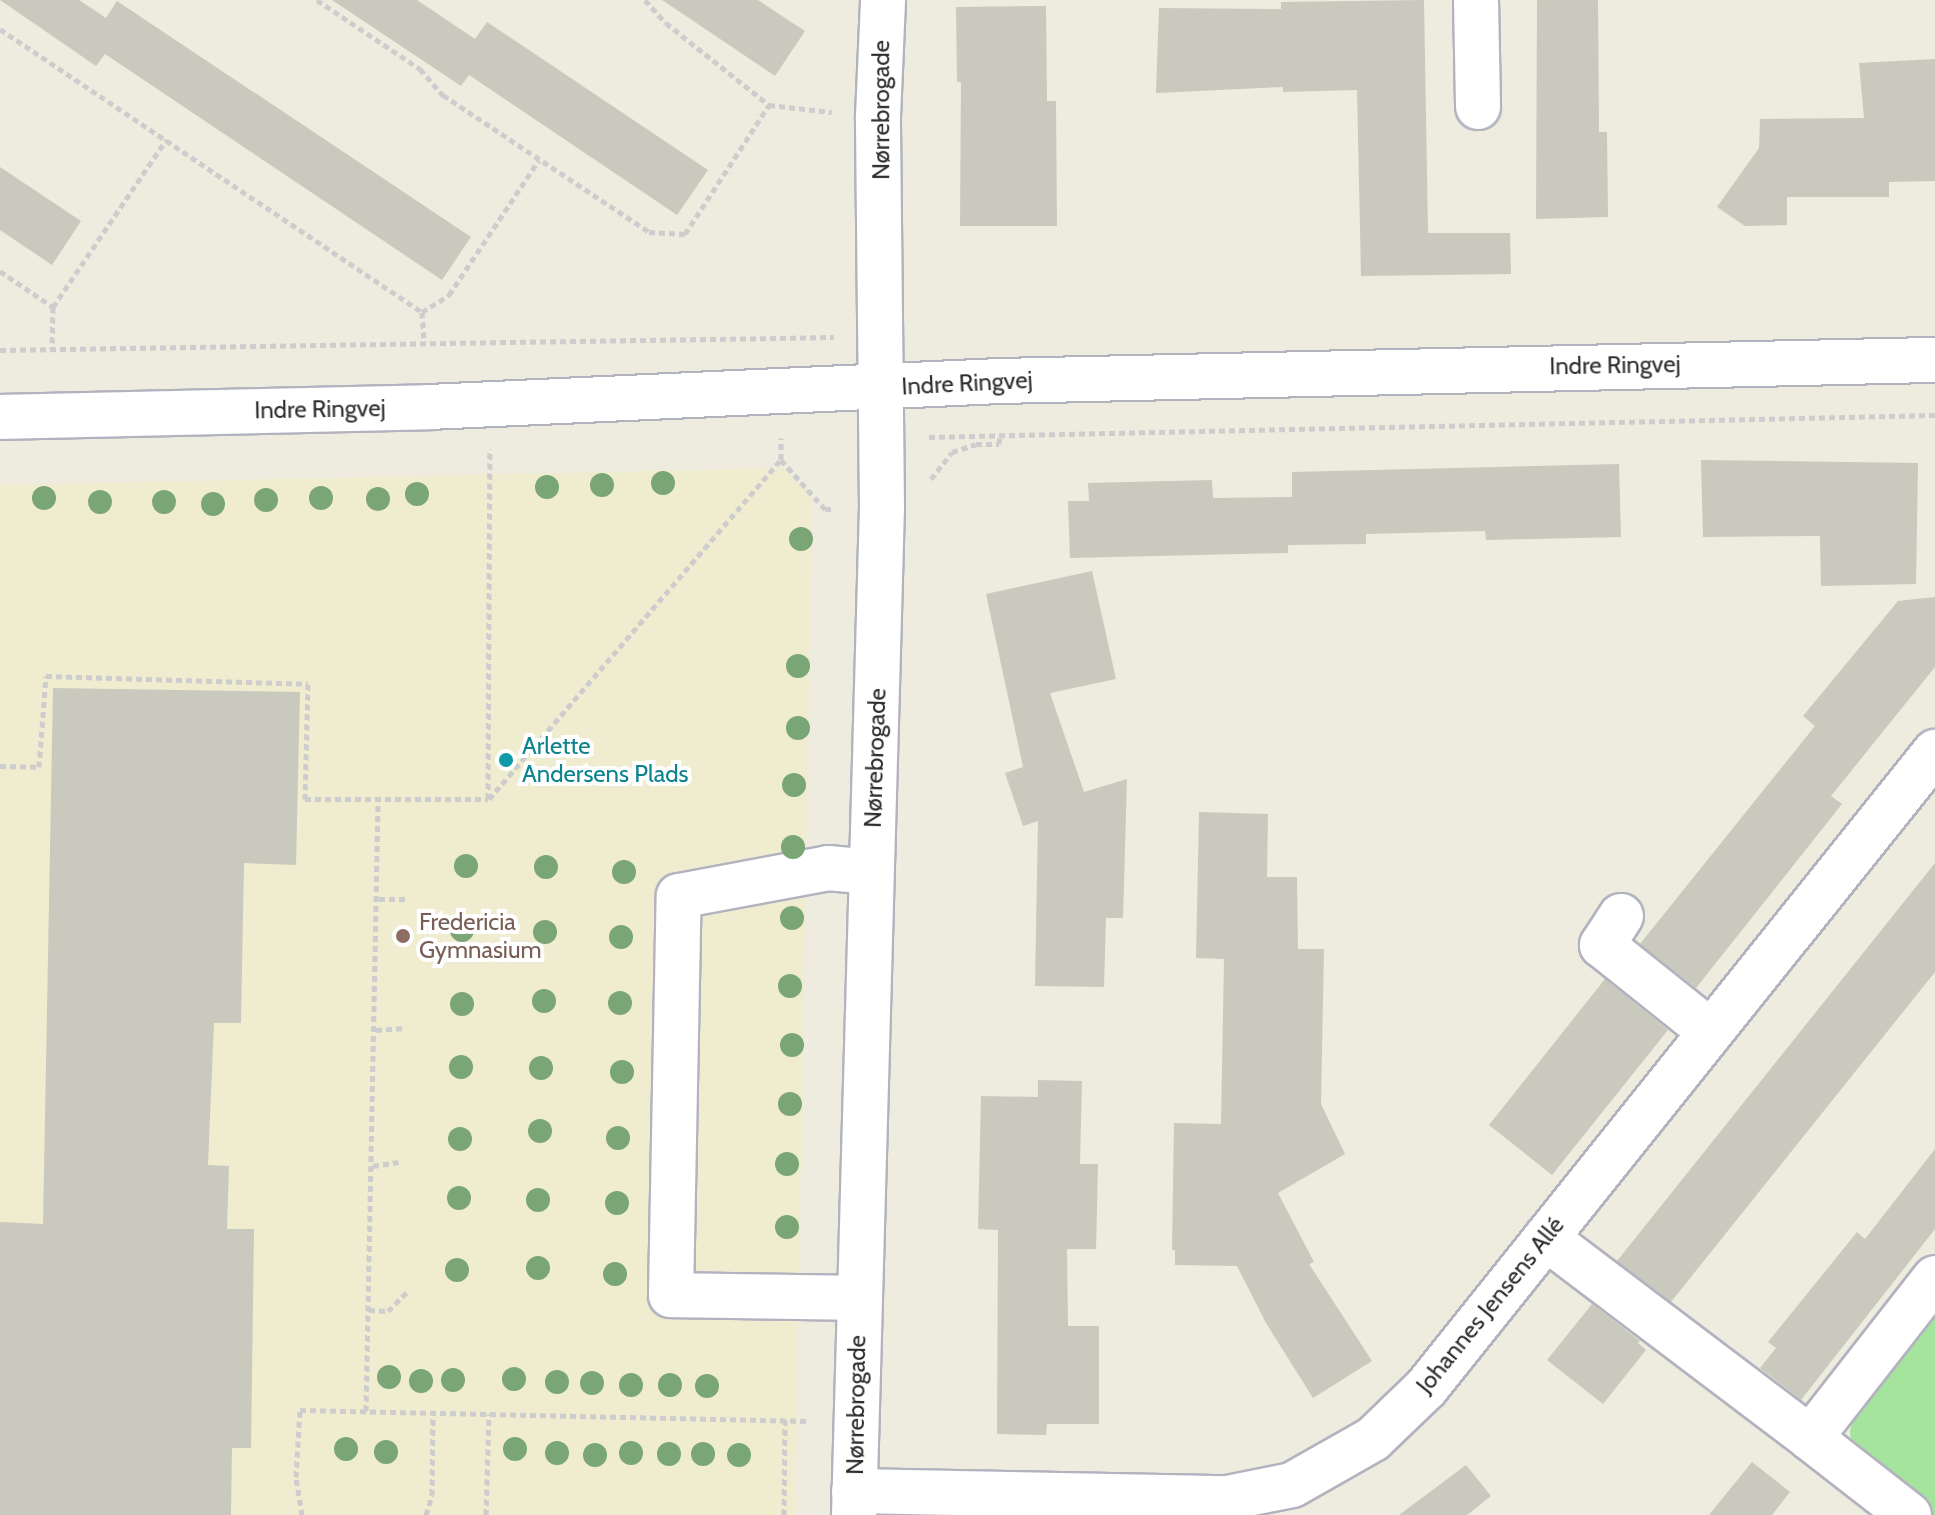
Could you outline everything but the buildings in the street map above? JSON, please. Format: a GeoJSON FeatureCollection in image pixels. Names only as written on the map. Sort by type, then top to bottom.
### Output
{"type":"FeatureCollection","features":[{"type":"Feature","properties":{"kind":"street","name":"Nørrebrogade"},"geometry":{"type":"LineString","coordinates":[[854,1503],[882,437],[878,116],[883,0]]}},
{"type":"Feature","properties":{"kind":"street"},"geometry":{"type":"LineString","coordinates":[[1476,0],[1478,107]]}},
{"type":"Feature","properties":{"kind":"street","name":"Indre Ringvej"},"geometry":{"type":"LineString","coordinates":[[0,417],[429,407],[882,387],[1572,366],[1935,360]]}},
{"type":"Feature","properties":{"kind":"street","name":"Johannes Jensens Allé"},"geometry":{"type":"LineString","coordinates":[[854,1503],[1227,1498],[1302,1500],[1426,1388],[1935,752]]}},
{"type":"Feature","properties":{"kind":"street"},"geometry":{"type":"LineString","coordinates":[[859,1298],[671,1295],[679,896],[828,868],[871,872]]}},
{"type":"Feature","properties":{"kind":"street"},"geometry":{"type":"LineString","coordinates":[[1621,916],[1602,945],[1711,1032]]}},
{"type":"Feature","properties":{"kind":"street"},"geometry":{"type":"LineString","coordinates":[[1546,1238],[1810,1438],[1865,1502],[1909,1515]]}},
{"type":"Feature","properties":{"kind":"street"},"geometry":{"type":"LineString","coordinates":[[1810,1438],[1935,1278]]}},
{"type":"Feature","properties":{"kind":"path"},"geometry":{"type":"LineString","coordinates":[[317,0],[420,69],[443,95],[649,232],[685,234],[769,105]]}},
{"type":"Feature","properties":{"kind":"path"},"geometry":{"type":"LineString","coordinates":[[645,0],[666,23],[769,105],[878,116]]}},
{"type":"Feature","properties":{"kind":"path"},"geometry":{"type":"LineString","coordinates":[[0,29],[422,312]]}},
{"type":"Feature","properties":{"kind":"path"},"geometry":{"type":"LineString","coordinates":[[52,349],[53,307],[166,140]]}},
{"type":"Feature","properties":{"kind":"path"},"geometry":{"type":"LineString","coordinates":[[422,312],[449,295],[539,160]]}},
{"type":"Feature","properties":{"kind":"path"},"geometry":{"type":"LineString","coordinates":[[0,271],[53,307]]}},
{"type":"Feature","properties":{"kind":"path"},"geometry":{"type":"LineString","coordinates":[[422,312],[424,342]]}},
{"type":"Feature","properties":{"kind":"path"},"geometry":{"type":"LineString","coordinates":[[882,437],[1935,415]]}},
{"type":"Feature","properties":{"kind":"path"},"geometry":{"type":"LineString","coordinates":[[929,485],[933,475],[952,452],[976,444],[999,444],[1000,435]]}},
{"type":"Feature","properties":{"kind":"path"},"geometry":{"type":"LineString","coordinates":[[765,438],[795,438]]}},
{"type":"Feature","properties":{"kind":"path"},"geometry":{"type":"LineString","coordinates":[[0,766],[39,767],[46,676],[308,684],[305,799],[488,799],[781,460],[781,438]]}},
{"type":"Feature","properties":{"kind":"path"},"geometry":{"type":"LineString","coordinates":[[475,445],[490,444],[488,799]]}},
{"type":"Feature","properties":{"kind":"path"},"geometry":{"type":"LineString","coordinates":[[781,460],[825,509],[842,509]]}},
{"type":"Feature","properties":{"kind":"path"},"geometry":{"type":"LineString","coordinates":[[366,1412],[379,899],[378,801]]}},
{"type":"Feature","properties":{"kind":"path"},"geometry":{"type":"LineString","coordinates":[[379,899],[406,899]]}},
{"type":"Feature","properties":{"kind":"path"},"geometry":{"type":"LineString","coordinates":[[376,1030],[406,1028]]}},
{"type":"Feature","properties":{"kind":"path"},"geometry":{"type":"LineString","coordinates":[[373,1166],[399,1162]]}},
{"type":"Feature","properties":{"kind":"path"},"geometry":{"type":"LineString","coordinates":[[369,1310],[388,1311],[408,1291]]}},
{"type":"Feature","properties":{"kind":"path"},"geometry":{"type":"LineString","coordinates":[[302,1515],[296,1477],[300,1410],[856,1422]]}},
{"type":"Feature","properties":{"kind":"path"},"geometry":{"type":"LineString","coordinates":[[426,1515],[432,1495],[433,1413]]}},
{"type":"Feature","properties":{"kind":"path"},"geometry":{"type":"LineString","coordinates":[[486,1515],[489,1414]]}},
{"type":"Feature","properties":{"kind":"path"},"geometry":{"type":"LineString","coordinates":[[784,1515],[785,1420]]}},
{"type":"Feature","properties":{"kind":"shaded area","name":"Fredericia Gymnasium"},"geometry":{"type":"Polygon","coordinates":[[[784,468],[812,498],[795,1515],[0,1515],[0,485],[784,468]]]}},
{"type":"Feature","properties":{"kind":"green space"},"geometry":{"type":"Polygon","coordinates":[[[1935,1311],[1935,1515],[1922,1515],[1851,1444],[1850,1431],[1855,1412],[1935,1311]]]}},
{"type":"Feature","properties":{"kind":"place","name":"Arlette Andersens Plads"},"geometry":{"type":"Point","coordinates":[506,760]}},
{"type":"Feature","properties":{"kind":"place","name":"Fredericia Gymnasium"},"geometry":{"type":"Point","coordinates":[403,936]}}]}
